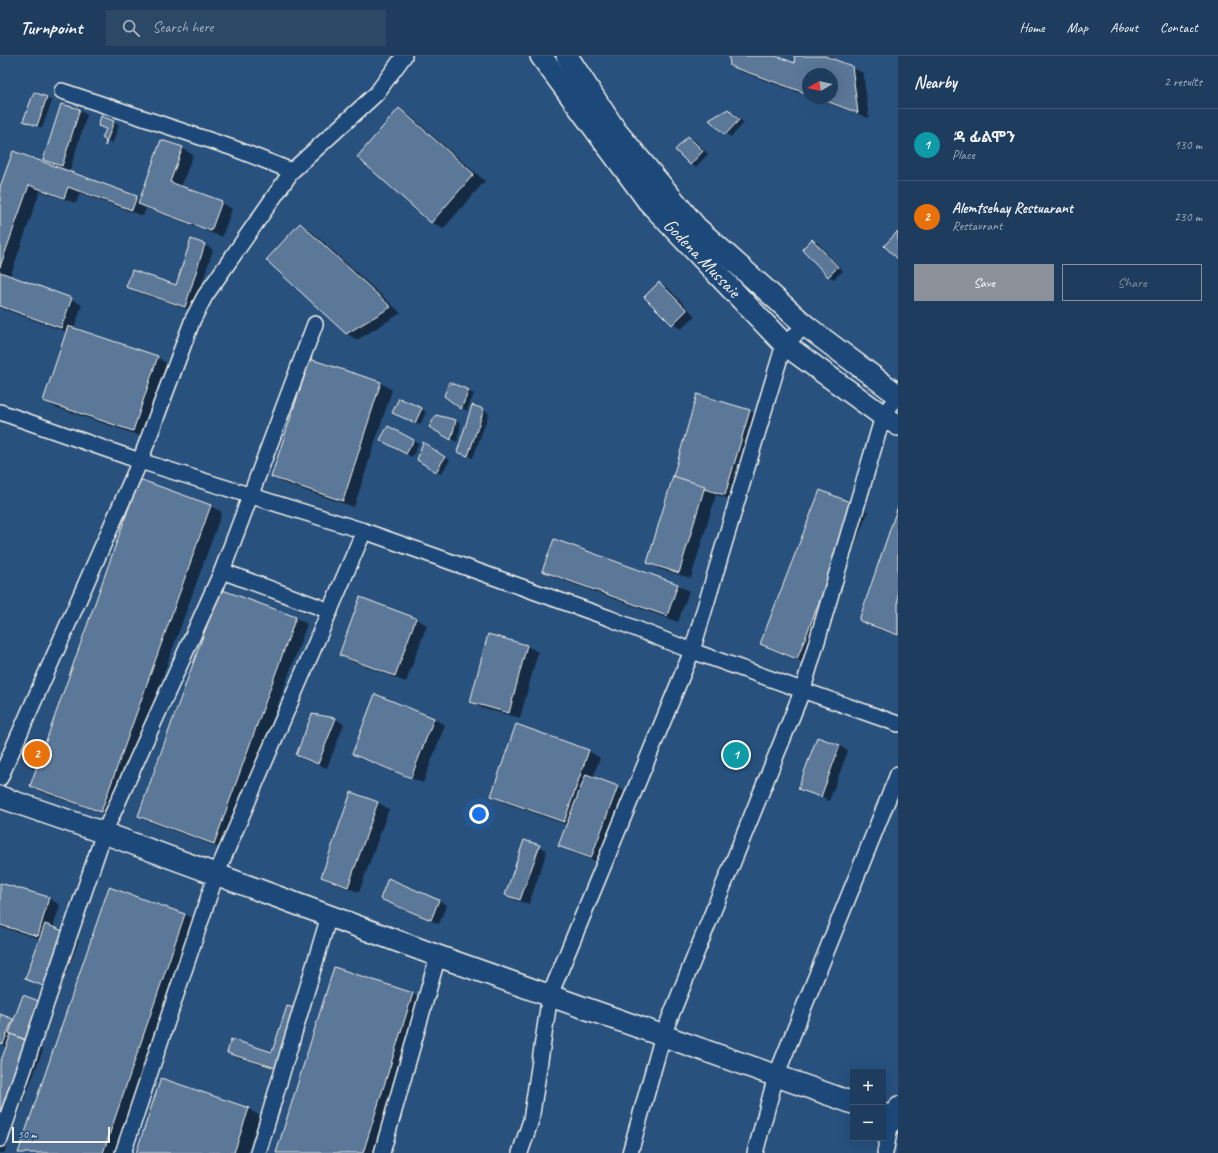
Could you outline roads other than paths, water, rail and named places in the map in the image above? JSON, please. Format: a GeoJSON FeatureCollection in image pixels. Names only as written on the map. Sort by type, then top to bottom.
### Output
{"type":"FeatureCollection","features":[{"type":"Feature","properties":{"kind":"street"},"geometry":{"type":"LineString","coordinates":[[0,778],[140,460],[192,319],[205,296],[292,171],[376,94],[404,56]]}},
{"type":"Feature","properties":{"kind":"street","name":"Godena Mussaie"},"geometry":{"type":"LineString","coordinates":[[541,56],[609,135],[696,227],[806,326],[898,395]]}},
{"type":"Feature","properties":{"kind":"street","name":"Godena Mussaie"},"geometry":{"type":"LineString","coordinates":[[567,56],[609,135],[648,201],[784,344],[890,421]]}},
{"type":"Feature","properties":{"kind":"street"},"geometry":{"type":"LineString","coordinates":[[62,91],[226,146],[292,171]]}},
{"type":"Feature","properties":{"kind":"street"},"geometry":{"type":"LineString","coordinates":[[0,1139],[104,833],[222,571],[315,324]]}},
{"type":"Feature","properties":{"kind":"street"},"geometry":{"type":"LineString","coordinates":[[520,1153],[531,1120],[550,995],[692,651],[784,344],[806,326]]}},
{"type":"Feature","properties":{"kind":"street"},"geometry":{"type":"LineString","coordinates":[[630,1153],[663,1035],[803,689],[898,395]]}},
{"type":"Feature","properties":{"kind":"street"},"geometry":{"type":"LineString","coordinates":[[0,412],[140,460],[364,531],[609,618],[692,651],[803,689],[898,724]]}},
{"type":"Feature","properties":{"kind":"street"},"geometry":{"type":"LineString","coordinates":[[123,1153],[216,875],[364,531]]}},
{"type":"Feature","properties":{"kind":"street"},"geometry":{"type":"LineString","coordinates":[[222,571],[330,611]]}},
{"type":"Feature","properties":{"kind":"street"},"geometry":{"type":"LineString","coordinates":[[755,1153],[776,1076],[898,774]]}},
{"type":"Feature","properties":{"kind":"street"},"geometry":{"type":"LineString","coordinates":[[0,797],[104,833],[438,956],[850,1102]]}},
{"type":"Feature","properties":{"kind":"street"},"geometry":{"type":"LineString","coordinates":[[258,1153],[329,916]]}},
{"type":"Feature","properties":{"kind":"street"},"geometry":{"type":"LineString","coordinates":[[382,1153],[438,956]]}},
{"type":"Feature","properties":{"kind":"street"},"geometry":{"type":"LineString","coordinates":[[885,1153],[893,1114]]}},
{"type":"Feature","properties":{"kind":"place","name":"Alemtsehay Restuarant"},"geometry":{"type":"Point","coordinates":[37,754]}},
{"type":"Feature","properties":{"kind":"place","name":"'ዳ ፊልሞን"},"geometry":{"type":"Point","coordinates":[736,755]}}]}
